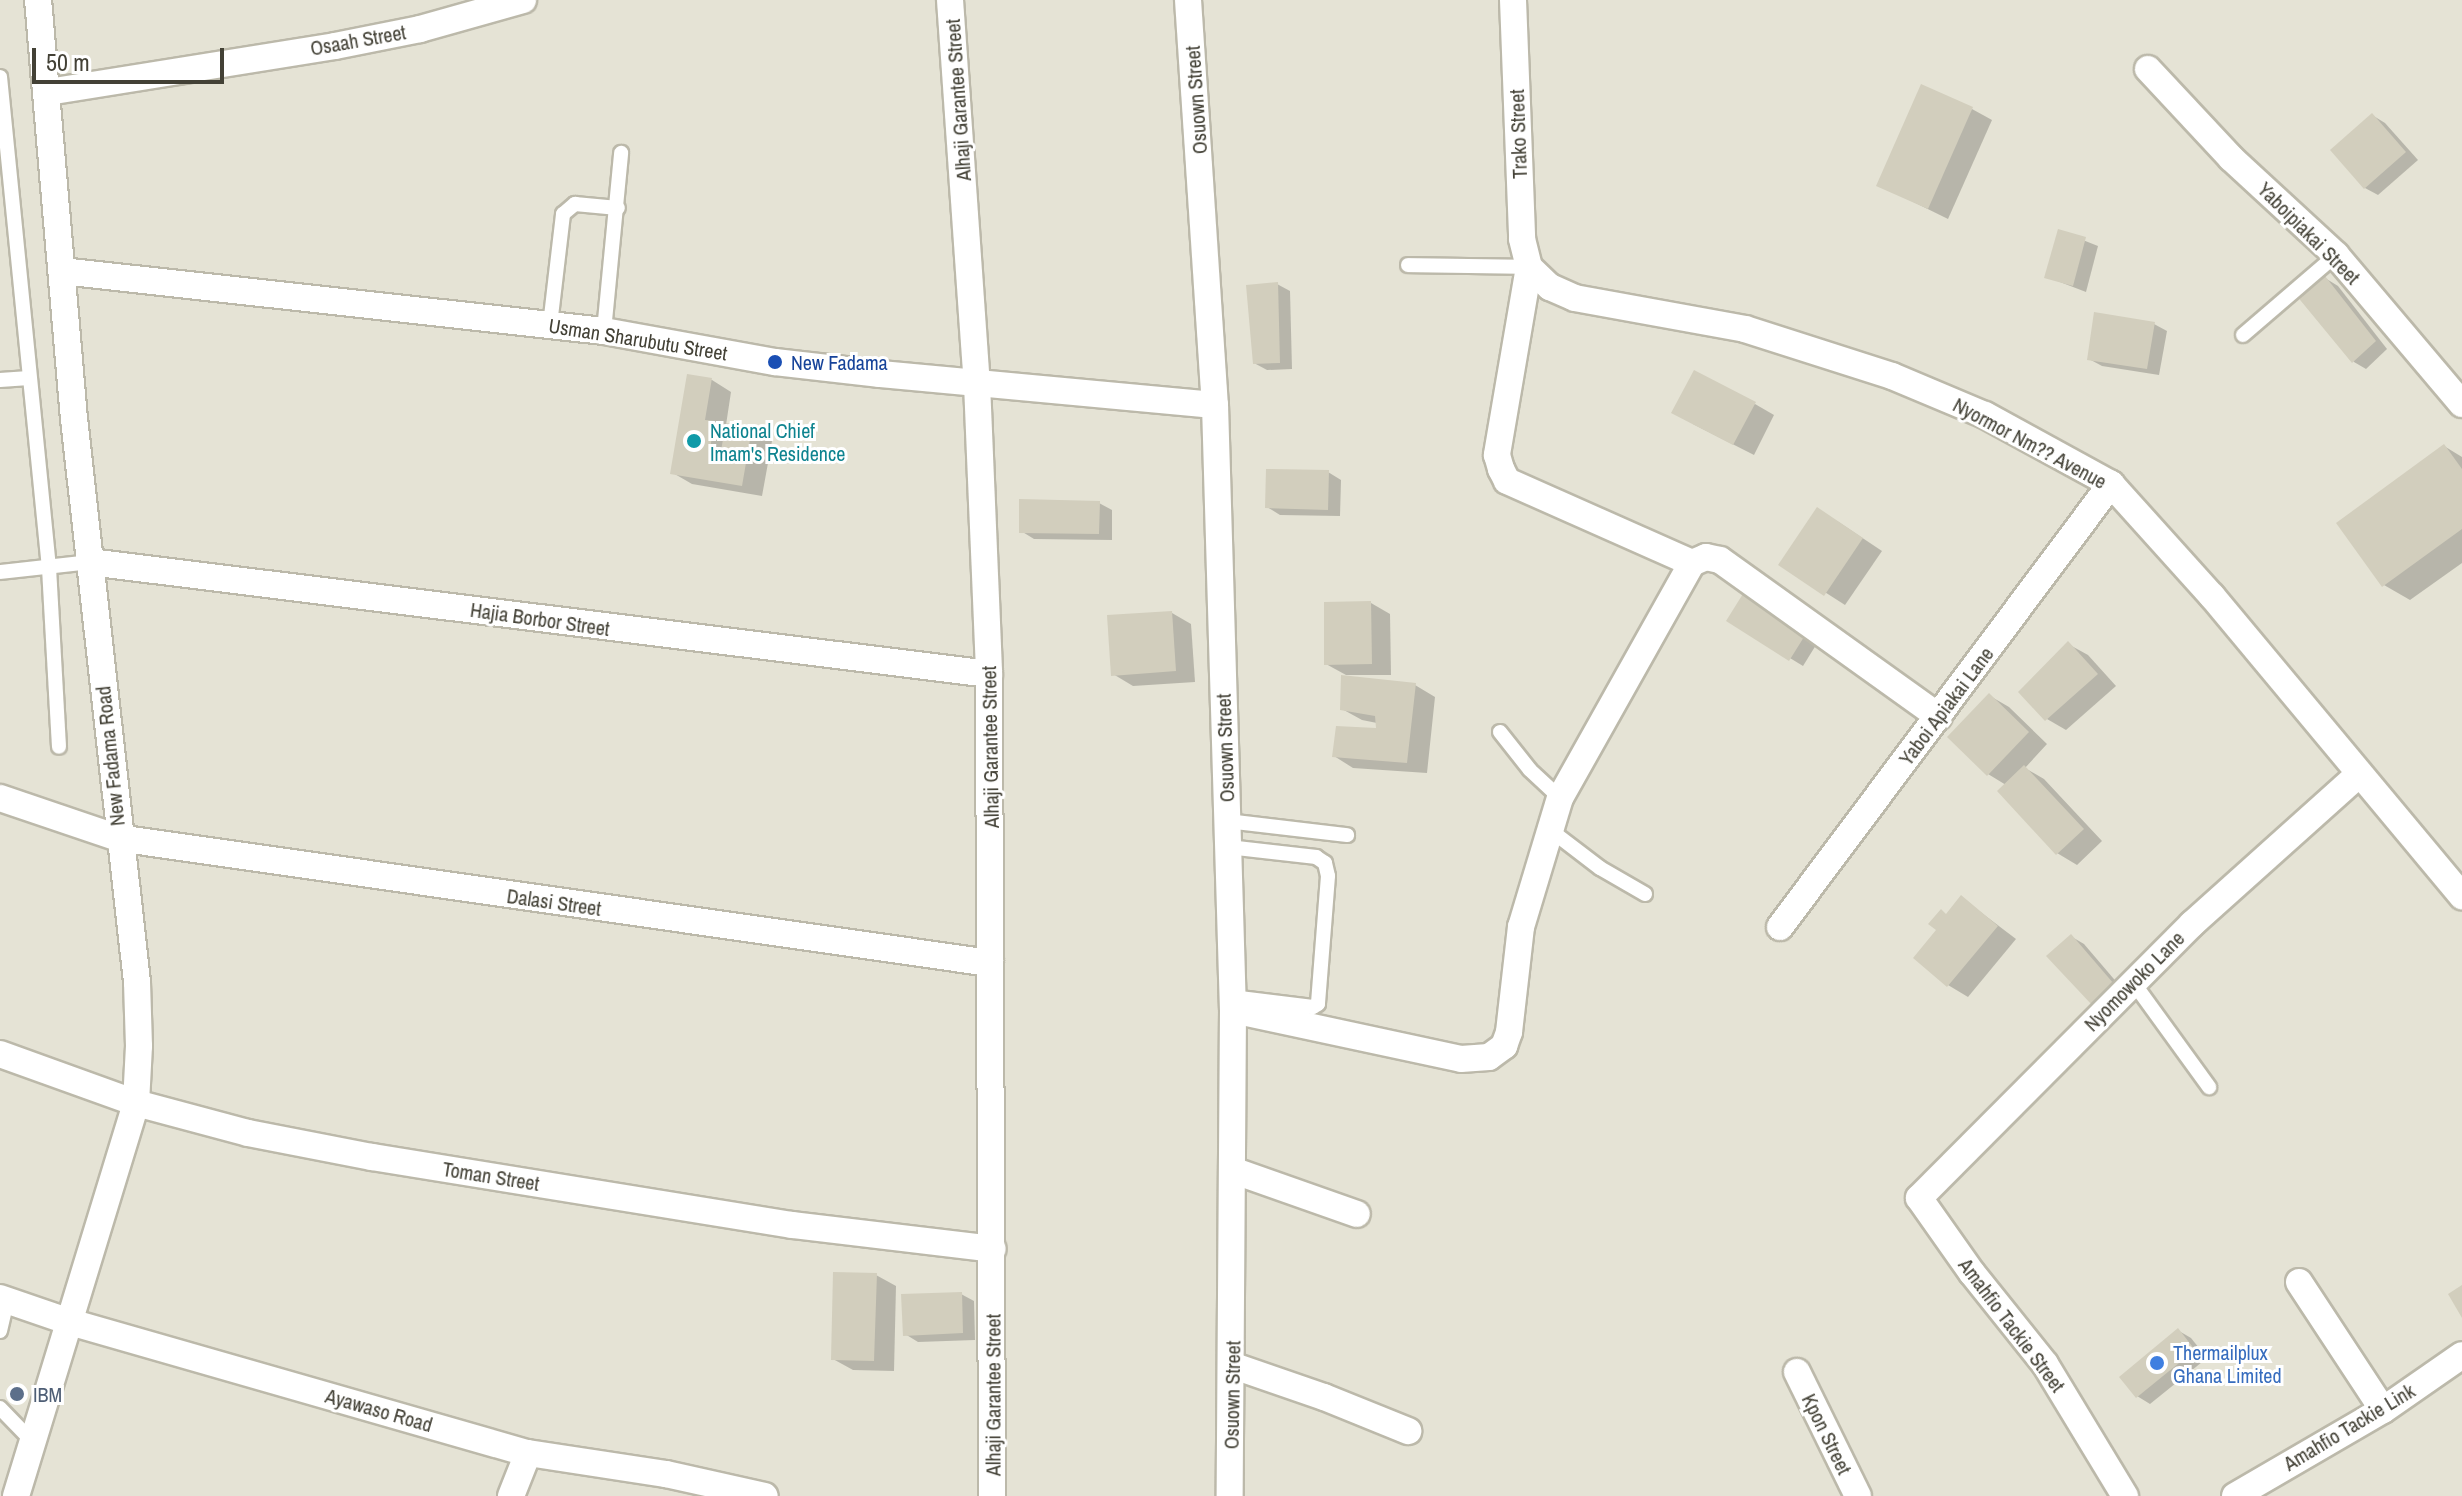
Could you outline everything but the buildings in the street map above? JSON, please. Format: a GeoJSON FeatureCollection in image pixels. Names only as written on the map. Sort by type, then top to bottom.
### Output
{"type":"FeatureCollection","features":[{"type":"Feature","properties":{"kind":"street","name":"New Fadama Road"},"geometry":{"type":"LineString","coordinates":[[16,1496],[136,1103],[137,982],[118,838],[90,562],[38,0]]}},
{"type":"Feature","properties":{"kind":"street","name":"Alhaji Garantee Street"},"geometry":{"type":"LineString","coordinates":[[950,0],[977,384],[989,674],[992,1496]]}},
{"type":"Feature","properties":{"kind":"street","name":"Osuown Street"},"geometry":{"type":"LineString","coordinates":[[1188,0],[1215,405],[1233,1004],[1234,1366],[1230,1496]]}},
{"type":"Feature","properties":{"kind":"street","name":"Trako Street"},"geometry":{"type":"LineString","coordinates":[[1513,0],[1522,239],[1529,267]]}},
{"type":"Feature","properties":{"kind":"street","name":"Osaah Street"},"geometry":{"type":"LineString","coordinates":[[48,92],[335,46],[420,29],[508,2]]}},
{"type":"Feature","properties":{"kind":"street","name":"Yaboipiakai Street"},"geometry":{"type":"LineString","coordinates":[[2148,69],[2231,158],[2336,255],[2462,404]]}},
{"type":"Feature","properties":{"kind":"street","name":"Nyormor Nm?? Avenue"},"geometry":{"type":"LineString","coordinates":[[1529,267],[1550,287],[1575,298],[1745,329],[1892,376],[1985,415],[2111,484],[2212,596],[2359,774],[2431,854],[2462,896]]}},
{"type":"Feature","properties":{"kind":"street"},"geometry":{"type":"LineString","coordinates":[[1529,267],[1497,455],[1507,481],[1692,563]]}},
{"type":"Feature","properties":{"kind":"street","name":"Usman Sharubutu Street"},"geometry":{"type":"LineString","coordinates":[[62,271],[604,331],[775,362],[1215,405]]}},
{"type":"Feature","properties":{"kind":"street","name":"Yaboi Apiakai Lane"},"geometry":{"type":"LineString","coordinates":[[1780,927],[2111,484]]}},
{"type":"Feature","properties":{"kind":"street"},"geometry":{"type":"LineString","coordinates":[[1233,1004],[1461,1059],[1489,1057],[1504,1046],[1509,1032],[1521,927],[1560,798],[1692,563],[1706,557],[1720,560],[1939,717]]}},
{"type":"Feature","properties":{"kind":"street","name":"Hajia Borbor Street"},"geometry":{"type":"LineString","coordinates":[[90,562],[989,674]]}},
{"type":"Feature","properties":{"kind":"street","name":"Nyomowoko Lane"},"geometry":{"type":"LineString","coordinates":[[1919,1198],[2133,982],[2261,860],[2359,774]]}},
{"type":"Feature","properties":{"kind":"street","name":"Dalasi Street"},"geometry":{"type":"LineString","coordinates":[[0,798],[118,838],[990,963]]}},
{"type":"Feature","properties":{"kind":"street","name":"Toman Street"},"geometry":{"type":"LineString","coordinates":[[0,1054],[136,1103],[248,1133],[372,1157],[792,1225],[993,1249]]}},
{"type":"Feature","properties":{"kind":"street"},"geometry":{"type":"LineString","coordinates":[[1235,1171],[1357,1214]]}},
{"type":"Feature","properties":{"kind":"street","name":"Amahfio Tackie Street"},"geometry":{"type":"LineString","coordinates":[[1919,1198],[1972,1273],[2045,1364],[2125,1496]]}},
{"type":"Feature","properties":{"kind":"street"},"geometry":{"type":"LineString","coordinates":[[2299,1282],[2383,1410]]}},
{"type":"Feature","properties":{"kind":"street","name":"Ayawaso Road"},"geometry":{"type":"LineString","coordinates":[[3,1299],[70,1322],[528,1453],[666,1474],[765,1496]]}},
{"type":"Feature","properties":{"kind":"street","name":"Amahfio Tackie Link"},"geometry":{"type":"LineString","coordinates":[[2235,1496],[2383,1410],[2462,1355]]}},
{"type":"Feature","properties":{"kind":"street"},"geometry":{"type":"LineString","coordinates":[[1234,1366],[1324,1397],[1408,1431]]}},
{"type":"Feature","properties":{"kind":"street","name":"Kpon Street"},"geometry":{"type":"LineString","coordinates":[[1797,1372],[1858,1496]]}},
{"type":"Feature","properties":{"kind":"street"},"geometry":{"type":"LineString","coordinates":[[511,1496],[528,1453]]}},
{"type":"Feature","properties":{"kind":"lane"},"geometry":{"type":"LineString","coordinates":[[0,77],[49,568],[59,747]]}},
{"type":"Feature","properties":{"kind":"lane"},"geometry":{"type":"LineString","coordinates":[[604,331],[621,153]]}},
{"type":"Feature","properties":{"kind":"lane"},"geometry":{"type":"LineString","coordinates":[[550,325],[563,214],[575,204],[618,208]]}},
{"type":"Feature","properties":{"kind":"lane"},"geometry":{"type":"LineString","coordinates":[[2243,335],[2336,255]]}},
{"type":"Feature","properties":{"kind":"lane"},"geometry":{"type":"LineString","coordinates":[[1408,265],[1529,267]]}},
{"type":"Feature","properties":{"kind":"lane"},"geometry":{"type":"LineString","coordinates":[[0,380],[29,378]]}},
{"type":"Feature","properties":{"kind":"lane"},"geometry":{"type":"LineString","coordinates":[[0,572],[90,562]]}},
{"type":"Feature","properties":{"kind":"lane"},"geometry":{"type":"LineString","coordinates":[[1500,732],[1530,770],[1560,798]]}},
{"type":"Feature","properties":{"kind":"lane"},"geometry":{"type":"LineString","coordinates":[[1549,829],[1600,868],[1645,894]]}},
{"type":"Feature","properties":{"kind":"lane"},"geometry":{"type":"LineString","coordinates":[[1228,834],[1347,835]]}},
{"type":"Feature","properties":{"kind":"lane"},"geometry":{"type":"LineString","coordinates":[[1228,834],[1316,857],[1325,863],[1328,876],[1318,1004],[1313,1007],[1233,1004]]}},
{"type":"Feature","properties":{"kind":"lane"},"geometry":{"type":"LineString","coordinates":[[2133,982],[2209,1087]]}},
{"type":"Feature","properties":{"kind":"lane"},"geometry":{"type":"LineString","coordinates":[[0,1331],[3,1299]]}},
{"type":"Feature","properties":{"kind":"lane"},"geometry":{"type":"LineString","coordinates":[[0,1408],[33,1442]]}},
{"type":"Feature","properties":{"kind":"shaded area"},"geometry":{"type":"Polygon","coordinates":[[[0,0],[2462,0],[2462,1496],[0,1496],[0,0]]]}},
{"type":"Feature","properties":{"kind":"place","name":"New Fadama"},"geometry":{"type":"Point","coordinates":[775,362]}},
{"type":"Feature","properties":{"kind":"place","name":"National Chief Imam's Residence"},"geometry":{"type":"Point","coordinates":[694,441]}},
{"type":"Feature","properties":{"kind":"place","name":"Thermailplux Ghana Limited"},"geometry":{"type":"Point","coordinates":[2157,1363]}},
{"type":"Feature","properties":{"kind":"place","name":"IBM"},"geometry":{"type":"Point","coordinates":[17,1394]}}]}
